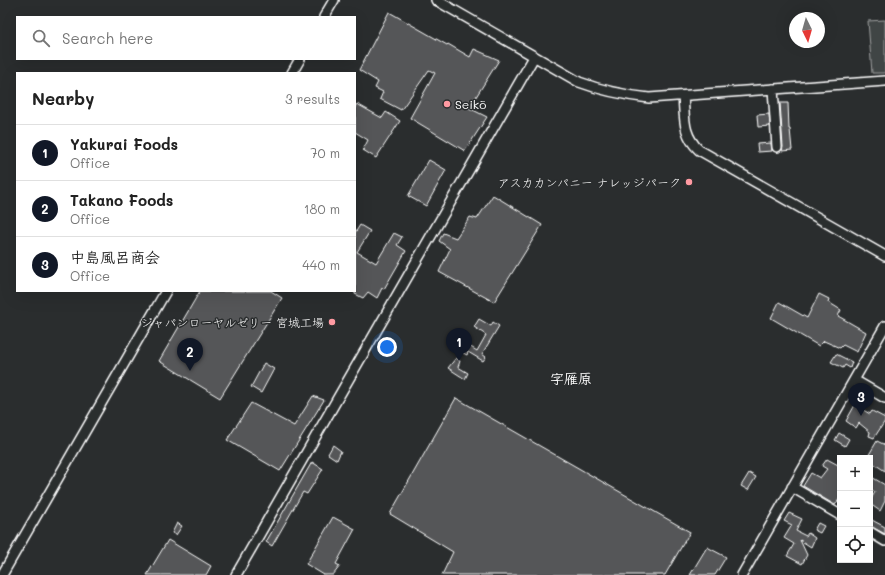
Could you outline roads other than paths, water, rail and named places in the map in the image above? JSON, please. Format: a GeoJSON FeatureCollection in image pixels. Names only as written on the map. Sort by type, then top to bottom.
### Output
{"type":"FeatureCollection","features":[{"type":"Feature","properties":{"kind":"street"},"geometry":{"type":"LineString","coordinates":[[325,16],[334,0]]}},
{"type":"Feature","properties":{"kind":"street"},"geometry":{"type":"LineString","coordinates":[[436,0],[579,82],[601,90],[627,96],[649,98],[885,81]]}},
{"type":"Feature","properties":{"kind":"street"},"geometry":{"type":"LineString","coordinates":[[236,575],[534,57]]}},
{"type":"Feature","properties":{"kind":"street"},"geometry":{"type":"LineString","coordinates":[[293,72],[299,60]]}},
{"type":"Feature","properties":{"kind":"street"},"geometry":{"type":"LineString","coordinates":[[773,89],[777,147]]}},
{"type":"Feature","properties":{"kind":"street"},"geometry":{"type":"LineString","coordinates":[[682,96],[688,138],[699,150],[885,256]]}},
{"type":"Feature","properties":{"kind":"street"},"geometry":{"type":"LineString","coordinates":[[2,575],[165,292]]}},
{"type":"Feature","properties":{"kind":"street"},"geometry":{"type":"LineString","coordinates":[[742,575],[885,326]]}},
{"type":"Feature","properties":{"kind":"street"},"geometry":{"type":"LineString","coordinates":[[854,380],[885,398]]}},
{"type":"Feature","properties":{"kind":"street"},"geometry":{"type":"LineString","coordinates":[[792,487],[837,513]]}},
{"type":"Feature","properties":{"kind":"street"},"geometry":{"type":"LineString","coordinates":[[873,534],[885,541]]}},
{"type":"Feature","properties":{"kind":"place","name":"Seikō"},"geometry":{"type":"Point","coordinates":[447,104]}},
{"type":"Feature","properties":{"kind":"place","name":"アスカカンパニー ナレッジパーク"},"geometry":{"type":"Point","coordinates":[689,182]}},
{"type":"Feature","properties":{"kind":"place","name":"ジャパンローヤルゼリー 宮城工場"},"geometry":{"type":"Point","coordinates":[332,322]}},
{"type":"Feature","properties":{"kind":"place","name":"Yakurai Foods"},"geometry":{"type":"Point","coordinates":[459,361]}},
{"type":"Feature","properties":{"kind":"place","name":"Takano Foods"},"geometry":{"type":"Point","coordinates":[190,371]}},
{"type":"Feature","properties":{"kind":"place","name":"中島風呂商会"},"geometry":{"type":"Point","coordinates":[861,416]}},
{"type":"Feature","properties":{"kind":"district","name":"字雁原"},"geometry":{"type":"Point","coordinates":[571,378]}}]}
